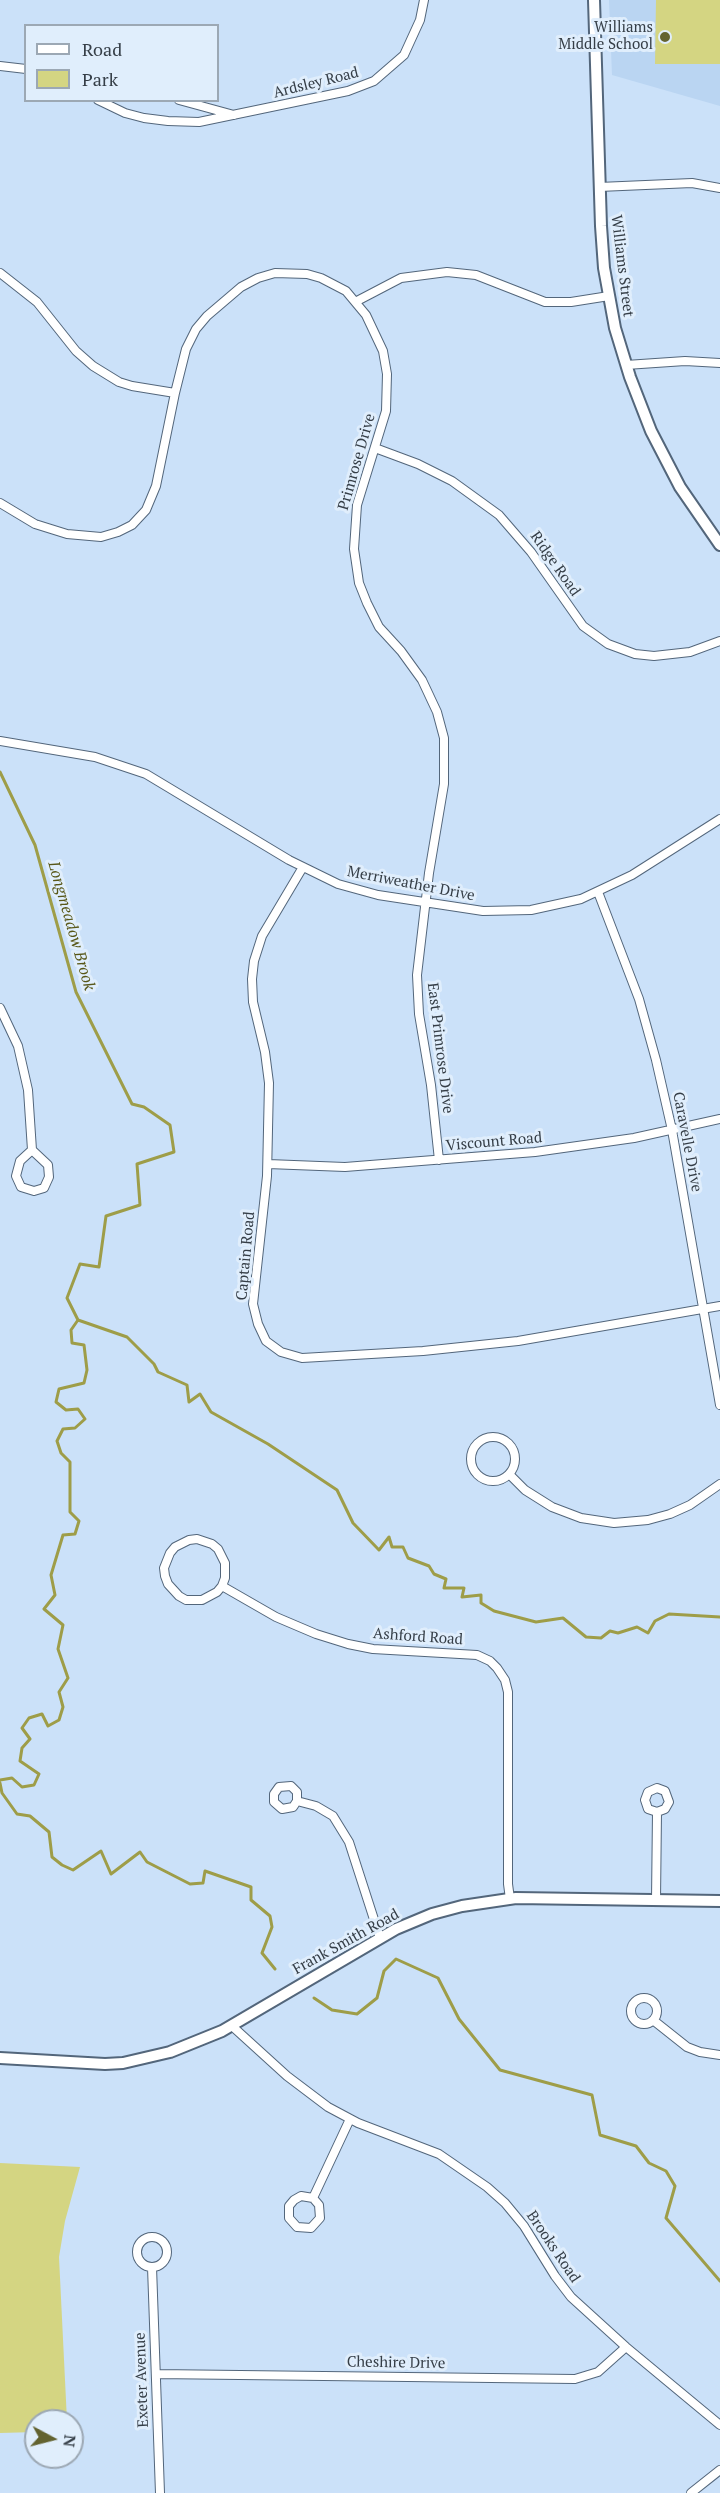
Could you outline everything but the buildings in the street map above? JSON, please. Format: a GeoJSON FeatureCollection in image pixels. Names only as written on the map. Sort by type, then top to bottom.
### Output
{"type":"FeatureCollection","features":[{"type":"Feature","properties":{"kind":"street","name":"Ardsley Road"},"geometry":{"type":"LineString","coordinates":[[102,102],[125,113],[168,121],[199,122],[348,91],[374,81],[399,60],[407,49],[420,20],[424,0]]}},
{"type":"Feature","properties":{"kind":"street","name":"Williams Street"},"geometry":{"type":"LineString","coordinates":[[594,0],[602,250],[609,296],[626,365],[643,412],[664,459],[697,514],[720,545]]}},
{"type":"Feature","properties":{"kind":"street"},"geometry":{"type":"LineString","coordinates":[[0,66],[24,69]]}},
{"type":"Feature","properties":{"kind":"street","name":"Ardsley Road"},"geometry":{"type":"LineString","coordinates":[[187,102],[239,115]]}},
{"type":"Feature","properties":{"kind":"street"},"geometry":{"type":"LineString","coordinates":[[599,187],[692,183],[720,188]]}},
{"type":"Feature","properties":{"kind":"street"},"geometry":{"type":"LineString","coordinates":[[357,301],[401,278],[447,272],[476,275],[545,302],[571,302],[609,296]]}},
{"type":"Feature","properties":{"kind":"street"},"geometry":{"type":"LineString","coordinates":[[0,273],[38,302],[76,351],[93,366],[125,384],[148,390],[175,393]]}},
{"type":"Feature","properties":{"kind":"street","name":"Primrose Drive"},"geometry":{"type":"LineString","coordinates":[[0,504],[35,524],[67,534],[101,537],[132,525],[146,510],[156,486],[186,349],[196,329],[217,305],[258,278],[275,273],[307,274],[334,284],[357,301],[374,329],[387,374],[386,411],[355,514],[354,549],[359,583],[379,627],[401,651],[422,680],[437,712],[444,738],[444,784],[425,903]]}},
{"type":"Feature","properties":{"kind":"street"},"geometry":{"type":"LineString","coordinates":[[626,365],[674,361],[720,363]]}},
{"type":"Feature","properties":{"kind":"street","name":"Ridge Road"},"geometry":{"type":"LineString","coordinates":[[375,448],[418,464],[452,481],[499,515],[531,552],[583,626],[608,644],[635,654],[654,656],[690,652],[720,641]]}},
{"type":"Feature","properties":{"kind":"street","name":"Merriweather Drive"},"geometry":{"type":"LineString","coordinates":[[0,741],[95,757],[146,774],[303,867],[348,888],[425,903],[483,911],[522,911],[570,903],[632,875],[720,819]]}},
{"type":"Feature","properties":{"kind":"street","name":"Captain Road"},"geometry":{"type":"LineString","coordinates":[[303,867],[262,936],[253,970],[253,1002],[268,1074],[268,1164],[253,1304],[258,1324],[266,1341],[287,1355],[302,1359],[326,1359],[506,1342],[720,1306]]}},
{"type":"Feature","properties":{"kind":"street","name":"Caravelle Drive"},"geometry":{"type":"LineString","coordinates":[[598,892],[645,1015],[672,1130],[720,1405]]}},
{"type":"Feature","properties":{"kind":"street","name":"East Primrose Drive"},"geometry":{"type":"LineString","coordinates":[[425,903],[418,952],[417,988],[439,1160]]}},
{"type":"Feature","properties":{"kind":"street"},"geometry":{"type":"LineString","coordinates":[[0,1008],[15,1039],[26,1080],[31,1107],[32,1150],[48,1164],[49,1177],[44,1188],[30,1191],[19,1185],[16,1173],[20,1161],[32,1150]]}},
{"type":"Feature","properties":{"kind":"street","name":"Viscount Road"},"geometry":{"type":"LineString","coordinates":[[268,1164],[345,1167],[535,1152],[634,1138],[720,1119]]}},
{"type":"Feature","properties":{"kind":"street"},"geometry":{"type":"LineString","coordinates":[[495,1437],[509,1444],[515,1459],[509,1474],[492,1481],[476,1474],[470,1457],[479,1441],[495,1437]]}},
{"type":"Feature","properties":{"kind":"street"},"geometry":{"type":"LineString","coordinates":[[509,1474],[525,1490],[558,1510],[581,1518],[614,1523],[648,1520],[670,1514],[690,1505],[720,1484]]}},
{"type":"Feature","properties":{"kind":"street"},"geometry":{"type":"LineString","coordinates":[[197,1539],[212,1544],[218,1549],[225,1563],[225,1578],[222,1586],[217,1592],[202,1600],[194,1601],[179,1596],[168,1584],[165,1576],[164,1568],[170,1553],[175,1547],[189,1540],[197,1539]]}},
{"type":"Feature","properties":{"kind":"street","name":"Ashford Road"},"geometry":{"type":"LineString","coordinates":[[222,1586],[276,1617],[332,1640],[391,1651],[477,1655],[490,1661],[497,1668],[505,1680],[508,1692],[508,1884],[510,1899]]}},
{"type":"Feature","properties":{"kind":"street"},"geometry":{"type":"LineString","coordinates":[[297,1801],[326,1810],[345,1833],[380,1938]]}},
{"type":"Feature","properties":{"kind":"street"},"geometry":{"type":"LineString","coordinates":[[656,1900],[657,1812]]}},
{"type":"Feature","properties":{"kind":"street","name":"Frank Smith Road"},"geometry":{"type":"LineString","coordinates":[[0,2058],[89,2064],[123,2063],[170,2052],[232,2026],[407,1924],[443,1911],[484,1902],[510,1899],[720,1901]]}},
{"type":"Feature","properties":{"kind":"street"},"geometry":{"type":"LineString","coordinates":[[653,2020],[687,2047],[720,2055]]}},
{"type":"Feature","properties":{"kind":"street","name":"Brooks Road"},"geometry":{"type":"LineString","coordinates":[[232,2026],[308,2093],[350,2119],[439,2154],[487,2187],[505,2203],[524,2226],[571,2297],[626,2348],[720,2425]]}},
{"type":"Feature","properties":{"kind":"street"},"geometry":{"type":"LineString","coordinates":[[313,2198],[350,2119]]}},
{"type":"Feature","properties":{"kind":"street"},"geometry":{"type":"LineString","coordinates":[[301,2196],[313,2198],[321,2209],[318,2222],[311,2228],[297,2227],[289,2218],[289,2206],[301,2196]]}},
{"type":"Feature","properties":{"kind":"street","name":"Exeter Avenue"},"geometry":{"type":"LineString","coordinates":[[152,2267],[160,2493]]}},
{"type":"Feature","properties":{"kind":"street","name":"Cheshire Drive"},"geometry":{"type":"LineString","coordinates":[[156,2374],[575,2379],[598,2372],[626,2348]]}},
{"type":"Feature","properties":{"kind":"street"},"geometry":{"type":"LineString","coordinates":[[691,2493],[720,2470]]}},
{"type":"Feature","properties":{"kind":"shaded area","name":"Williams Middle School"},"geometry":{"type":"Polygon","coordinates":[[[609,0],[720,0],[720,106],[612,75],[609,0]]]}},
{"type":"Feature","properties":{"kind":"green space"},"geometry":{"type":"Polygon","coordinates":[[[656,0],[720,0],[720,64],[655,64],[656,0]]]}},
{"type":"Feature","properties":{"kind":"green space"},"geometry":{"type":"Polygon","coordinates":[[[0,2163],[80,2167],[65,2221],[59,2257],[66,2409],[24,2409],[24,2432],[0,2433],[0,2163]]]}},
{"type":"Feature","properties":{"kind":"waterway","name":"Longmeadow Brook"},"geometry":{"type":"LineString","coordinates":[[0,772],[35,845],[76,992],[132,1104],[144,1107],[170,1125],[174,1152],[137,1164],[140,1205],[106,1216],[99,1267],[80,1264],[67,1298],[78,1320],[71,1330],[72,1343],[84,1345],[87,1370],[84,1383],[59,1389],[56,1402],[66,1410],[78,1409],[85,1419],[75,1428],[63,1429],[57,1441],[61,1453],[70,1462],[70,1512],[79,1521],[75,1534],[63,1535],[51,1575],[55,1595],[44,1609],[63,1625],[58,1649],[68,1678],[59,1692],[63,1707],[59,1720],[48,1726],[42,1714],[29,1718],[22,1728],[30,1739],[22,1748],[20,1761],[39,1774],[34,1785],[22,1787],[12,1778],[0,1780]]}},
{"type":"Feature","properties":{"kind":"waterway"},"geometry":{"type":"LineString","coordinates":[[78,1320],[127,1337],[154,1364],[158,1372],[187,1385],[189,1402],[200,1394],[211,1412],[268,1444],[337,1490],[353,1523],[379,1550],[389,1537],[392,1547],[403,1547],[408,1558],[429,1566],[434,1574],[446,1579],[444,1588],[464,1588],[462,1597],[481,1595],[481,1603],[494,1611],[536,1622],[563,1618],[586,1637],[601,1638],[610,1631],[618,1633],[637,1627],[648,1633],[655,1621],[669,1614],[720,1617]]}},
{"type":"Feature","properties":{"kind":"waterway","name":"Longmeadow Brook"},"geometry":{"type":"LineString","coordinates":[[0,1783],[2,1793],[17,1814],[30,1816],[49,1832],[52,1857],[73,1870],[101,1851],[111,1874],[140,1852],[147,1862],[190,1884],[203,1883],[205,1871],[251,1887],[251,1900],[270,1916],[272,1927],[262,1953],[275,1969]]}},
{"type":"Feature","properties":{"kind":"waterway","name":"Longmeadow Brook"},"geometry":{"type":"LineString","coordinates":[[314,1998],[332,2010],[357,2014],[377,1998],[384,1971],[396,1959],[438,1978],[459,2019],[500,2070],[592,2095],[600,2135],[636,2146],[649,2163],[666,2171],[675,2186],[666,2218],[720,2281]]}},
{"type":"Feature","properties":{"kind":"place","name":"Williams Middle School"},"geometry":{"type":"Point","coordinates":[665,37]}}]}
